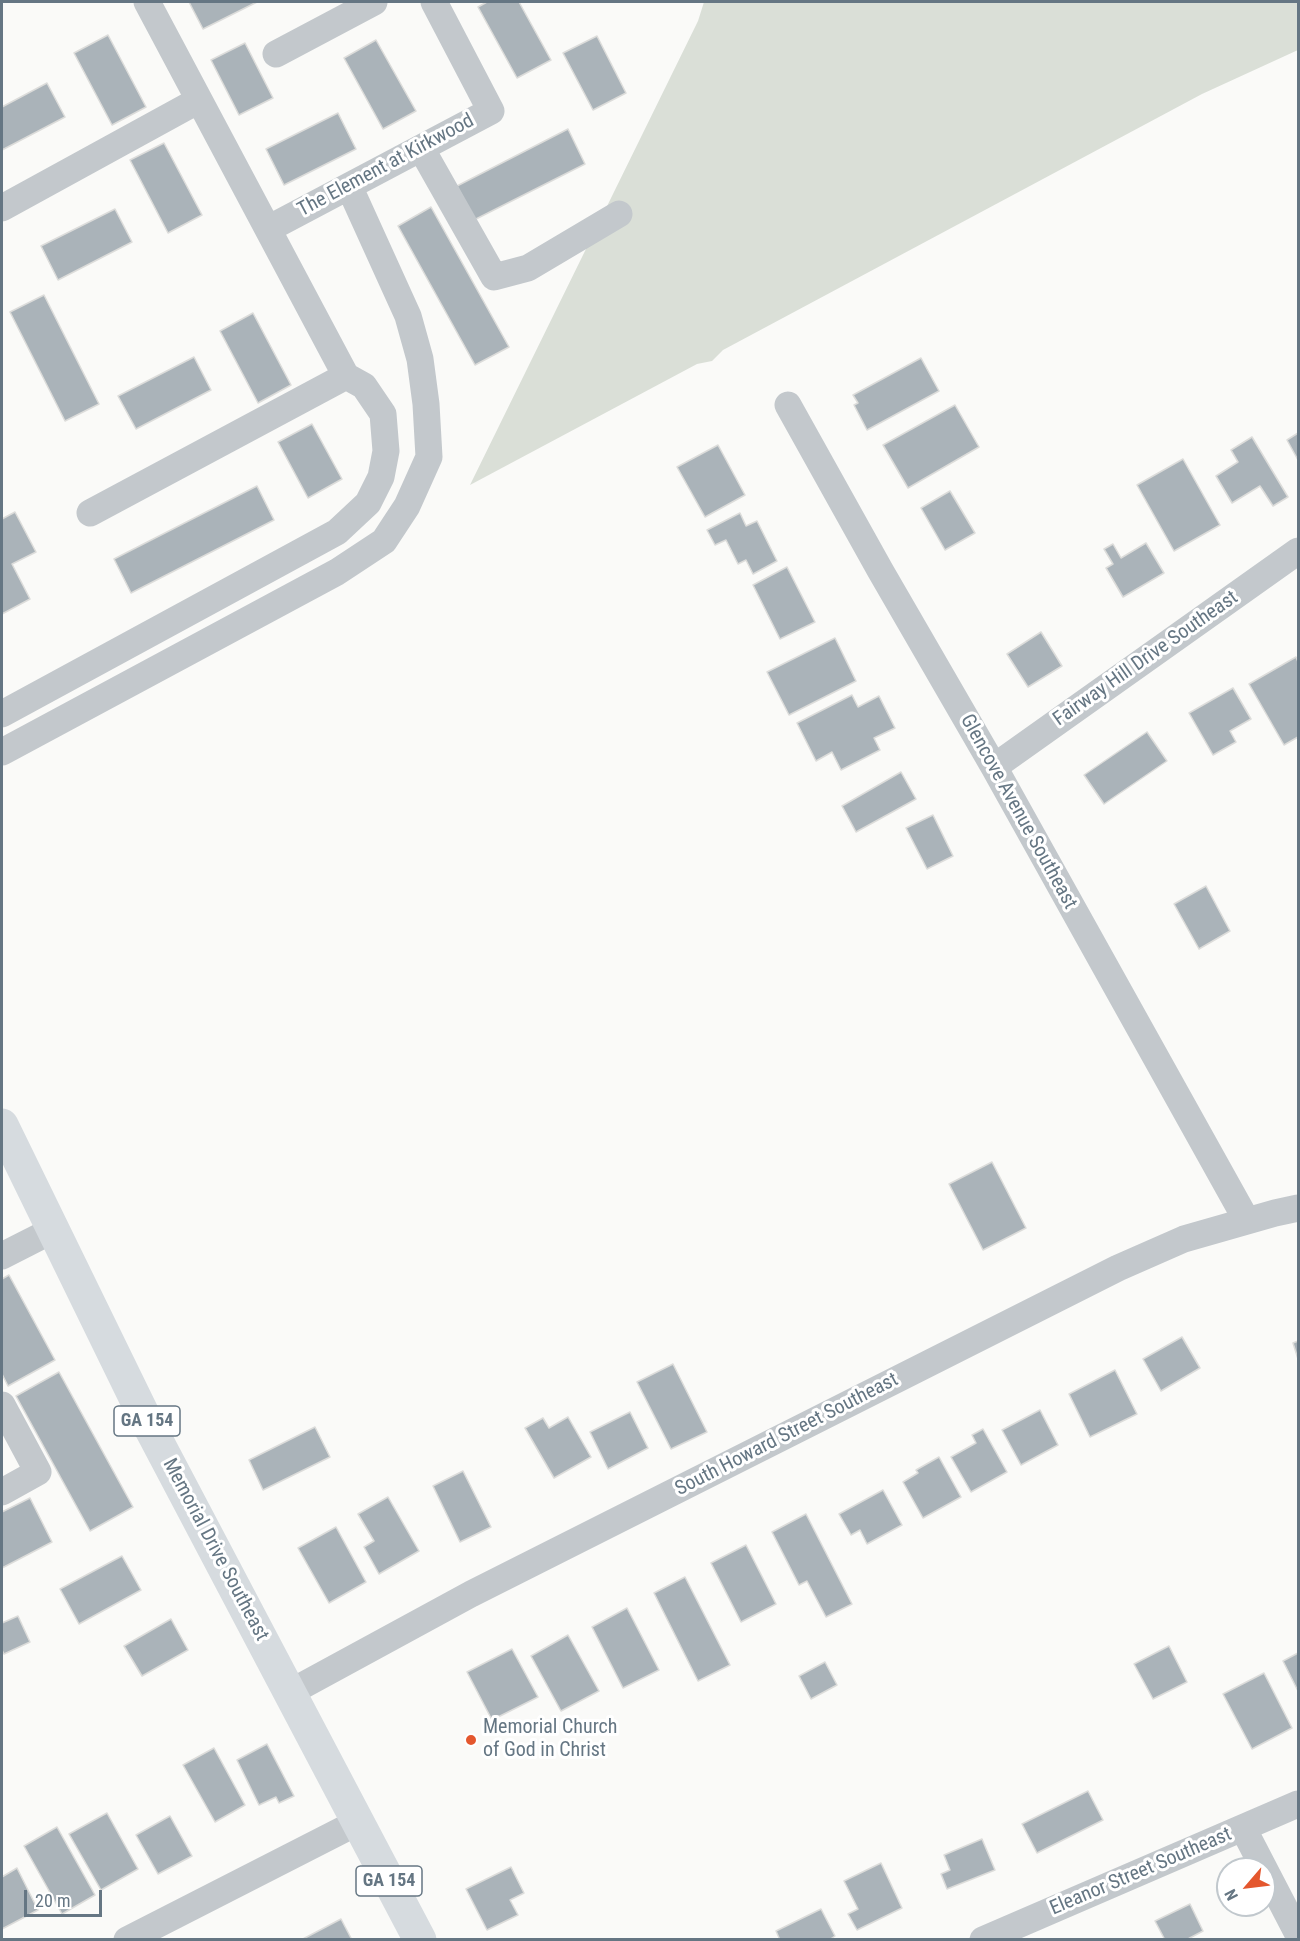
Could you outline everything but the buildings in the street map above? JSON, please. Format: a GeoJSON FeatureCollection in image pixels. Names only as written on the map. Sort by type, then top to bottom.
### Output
{"type":"FeatureCollection","features":[{"type":"Feature","properties":{"kind":"main road","name":"Memorial Drive Southeast"},"geometry":{"type":"LineString","coordinates":[[2,1125],[122,1372],[420,1940]]}},
{"type":"Feature","properties":{"kind":"street"},"geometry":{"type":"LineString","coordinates":[[2,714],[337,532],[368,503],[381,477],[386,451],[383,414],[364,386],[346,376],[147,2]]}},
{"type":"Feature","properties":{"kind":"street"},"geometry":{"type":"LineString","coordinates":[[276,54],[374,2]]}},
{"type":"Feature","properties":{"kind":"street","name":"The Element at Kirkwood"},"geometry":{"type":"LineString","coordinates":[[268,229],[491,111],[434,2]]}},
{"type":"Feature","properties":{"kind":"street"},"geometry":{"type":"LineString","coordinates":[[2,208],[199,100]]}},
{"type":"Feature","properties":{"kind":"street"},"geometry":{"type":"LineString","coordinates":[[421,148],[495,277],[528,268],[619,214]]}},
{"type":"Feature","properties":{"kind":"street"},"geometry":{"type":"LineString","coordinates":[[2,752],[337,572],[384,541],[408,506],[429,457],[426,404],[420,358],[408,316],[349,186]]}},
{"type":"Feature","properties":{"kind":"street"},"geometry":{"type":"LineString","coordinates":[[90,513],[346,376]]}},
{"type":"Feature","properties":{"kind":"street"},"geometry":{"type":"LineString","coordinates":[[383,414],[426,404]]}},
{"type":"Feature","properties":{"kind":"street","name":"Glencove Avenue Southeast"},"geometry":{"type":"LineString","coordinates":[[788,405],[994,767],[1247,1221]]}},
{"type":"Feature","properties":{"kind":"street","name":"Fairway Hill Drive Southeast"},"geometry":{"type":"LineString","coordinates":[[994,767],[1299,551]]}},
{"type":"Feature","properties":{"kind":"street","name":"South Howard Street Southeast"},"geometry":{"type":"LineString","coordinates":[[289,1693],[471,1594],[1118,1268],[1184,1239],[1299,1209]]}},
{"type":"Feature","properties":{"kind":"street"},"geometry":{"type":"LineString","coordinates":[[2,1256],[53,1230]]}},
{"type":"Feature","properties":{"kind":"street"},"geometry":{"type":"LineString","coordinates":[[2,1405],[38,1472],[2,1492]]}},
{"type":"Feature","properties":{"kind":"street","name":"Eleanor Street Southeast"},"geometry":{"type":"LineString","coordinates":[[983,1940],[1299,1804]]}},
{"type":"Feature","properties":{"kind":"street"},"geometry":{"type":"LineString","coordinates":[[126,1940],[358,1822]]}},
{"type":"Feature","properties":{"kind":"street"},"geometry":{"type":"LineString","coordinates":[[1243,1828],[1299,1934]]}},
{"type":"Feature","properties":{"kind":"shaded area"},"geometry":{"type":"Polygon","coordinates":[[[704,2],[1298,2],[1298,50],[1202,94],[723,350],[712,361],[697,364],[470,485],[698,21],[704,2]]]}},
{"type":"Feature","properties":{"kind":"place","name":"Memorial Church of God in Christ"},"geometry":{"type":"Point","coordinates":[471,1740]}}]}
